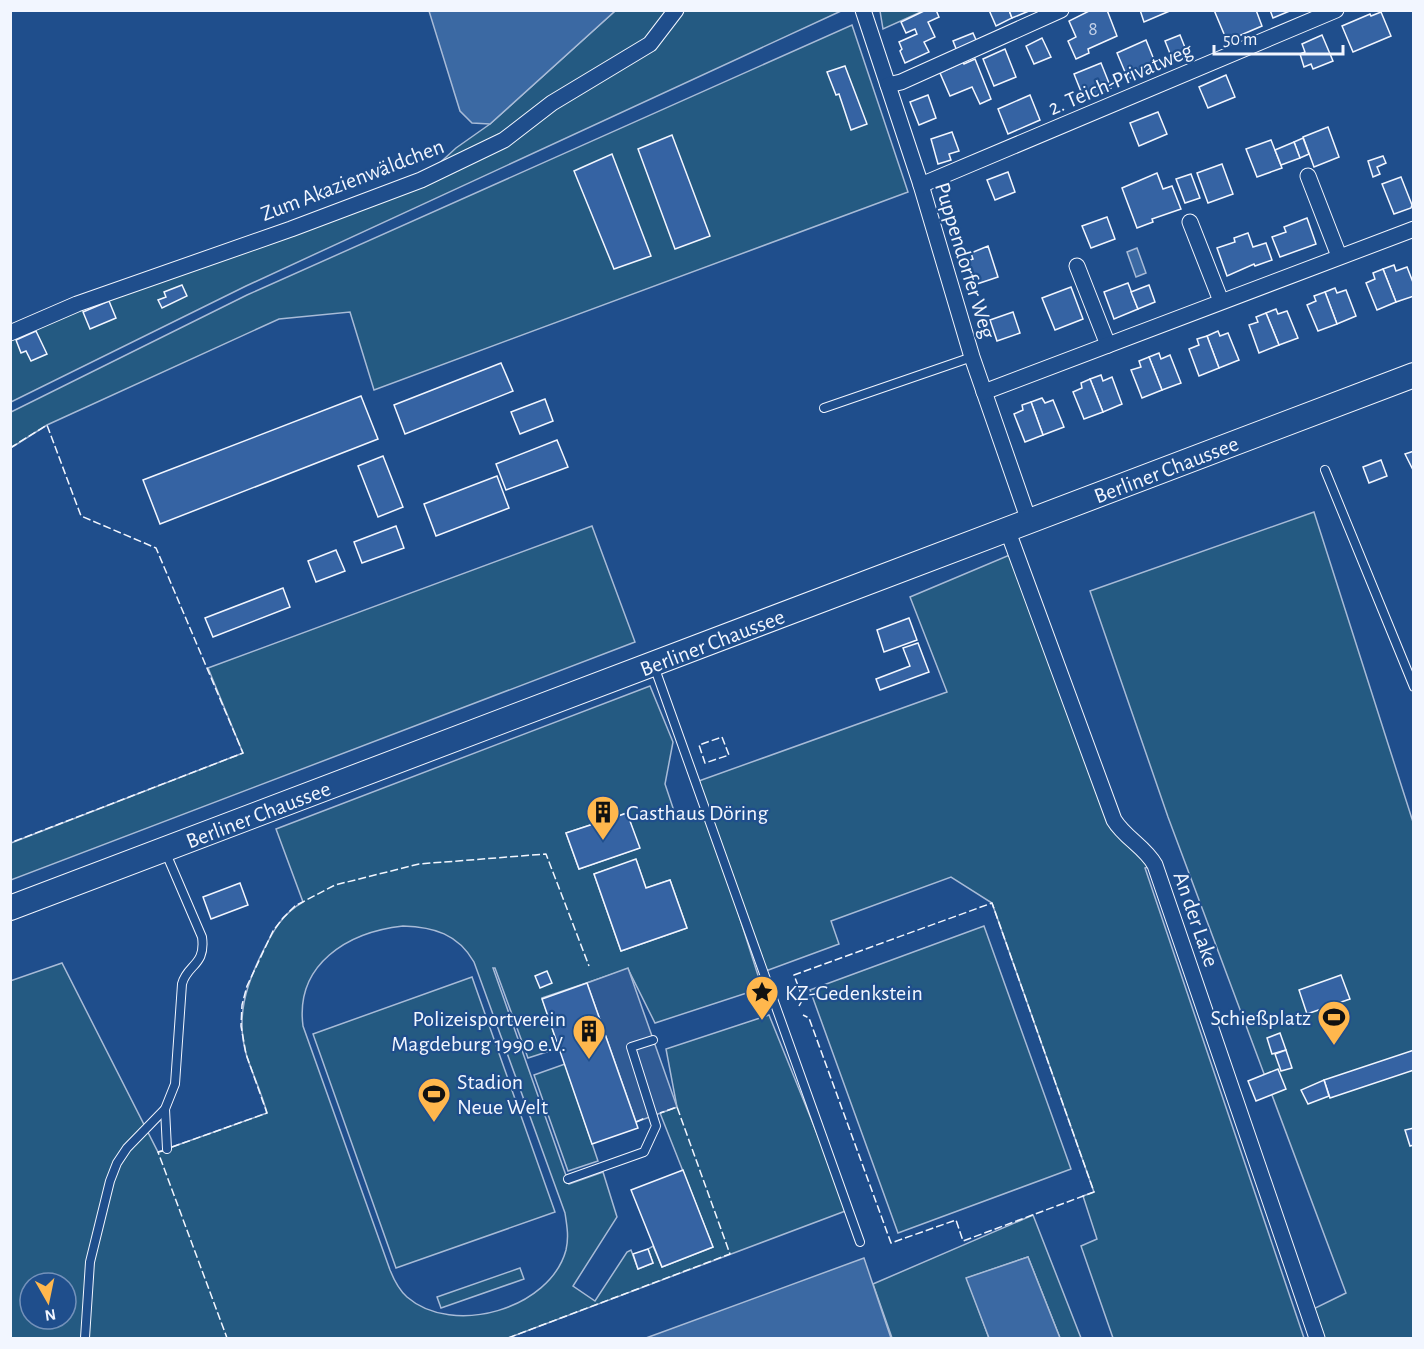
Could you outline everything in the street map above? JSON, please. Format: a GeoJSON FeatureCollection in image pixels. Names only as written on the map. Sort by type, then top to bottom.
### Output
{"type":"FeatureCollection","features":[{"type":"Feature","properties":{"kind":"main road","name":"Berliner Chaussee"},"geometry":{"type":"LineString","coordinates":[[10,908],[1413,375]]}},
{"type":"Feature","properties":{"kind":"street","name":"Zum Akazienwäldchen"},"geometry":{"type":"LineString","coordinates":[[10,333],[77,304],[421,180],[504,140],[552,103],[650,44],[676,10]]}},
{"type":"Feature","properties":{"kind":"street","name":"Puppendorfer Weg"},"geometry":{"type":"LineString","coordinates":[[863,10],[921,185],[972,357],[1029,521]]}},
{"type":"Feature","properties":{"kind":"street"},"geometry":{"type":"LineString","coordinates":[[888,85],[901,82],[1061,10]]}},
{"type":"Feature","properties":{"kind":"street","name":"2. Teich-Privatweg"},"geometry":{"type":"LineString","coordinates":[[921,185],[1336,10]]}},
{"type":"Feature","properties":{"kind":"street"},"geometry":{"type":"LineString","coordinates":[[1308,176],[1339,256]]}},
{"type":"Feature","properties":{"kind":"street"},"geometry":{"type":"LineString","coordinates":[[1190,222],[1221,301]]}},
{"type":"Feature","properties":{"kind":"street"},"geometry":{"type":"LineString","coordinates":[[984,392],[1413,229]]}},
{"type":"Feature","properties":{"kind":"street"},"geometry":{"type":"LineString","coordinates":[[1077,266],[1108,345]]}},
{"type":"Feature","properties":{"kind":"street","name":"An der Lake"},"geometry":{"type":"LineString","coordinates":[[1007,529],[1114,820],[1155,866],[1317,1338]]}},
{"type":"Feature","properties":{"kind":"lane"},"geometry":{"type":"LineString","coordinates":[[824,408],[972,357]]}},
{"type":"Feature","properties":{"kind":"lane"},"geometry":{"type":"LineString","coordinates":[[1325,470],[1413,687]]}},
{"type":"Feature","properties":{"kind":"lane"},"geometry":{"type":"LineString","coordinates":[[654,664],[861,1242]]}},
{"type":"Feature","properties":{"kind":"lane"},"geometry":{"type":"LineString","coordinates":[[85,1338],[90,1262],[110,1181],[117,1163],[127,1148],[165,1109],[175,1084],[182,984],[186,974],[201,958],[202,938],[164,849]]}},
{"type":"Feature","properties":{"kind":"lane"},"geometry":{"type":"LineString","coordinates":[[568,1179],[644,1152],[656,1126],[631,1047],[653,1040]]}},
{"type":"Feature","properties":{"kind":"lane"},"geometry":{"type":"LineString","coordinates":[[165,1109],[167,1149]]}},
{"type":"Feature","properties":{"kind":"shaded area"},"geometry":{"type":"Polygon","coordinates":[[[429,10],[615,11],[490,124],[472,123],[460,111],[429,10]]]}},
{"type":"Feature","properties":{"kind":"shaded area"},"geometry":{"type":"Polygon","coordinates":[[[880,10],[923,11],[883,29],[880,10]]]}},
{"type":"Feature","properties":{"kind":"shaded area"},"geometry":{"type":"Polygon","coordinates":[[[615,11],[841,11],[246,286],[11,402],[11,333],[421,180],[456,148],[490,124],[615,11]]]}},
{"type":"Feature","properties":{"kind":"shaded area"},"geometry":{"type":"Polygon","coordinates":[[[852,25],[908,192],[374,390],[350,312],[279,319],[47,425],[11,448],[11,412],[247,295],[852,25]]]}},
{"type":"Feature","properties":{"kind":"shaded area"},"geometry":{"type":"Polygon","coordinates":[[[1137,248],[1146,273],[1136,277],[1127,252],[1137,248]]]}},
{"type":"Feature","properties":{"kind":"shaded area"},"geometry":{"type":"Polygon","coordinates":[[[1314,512],[1413,822],[1413,1338],[1317,1338],[1307,1312],[1346,1293],[1168,817],[1090,591],[1314,512]]]}},
{"type":"Feature","properties":{"kind":"shaded area"},"geometry":{"type":"Polygon","coordinates":[[[592,526],[635,642],[11,880],[11,843],[243,753],[208,668],[592,526]]]}},
{"type":"Feature","properties":{"kind":"shaded area"},"geometry":{"type":"Polygon","coordinates":[[[1012,554],[1114,820],[1155,865],[1145,868],[1304,1338],[1113,1338],[1081,1246],[1097,1239],[1083,1196],[1094,1192],[992,903],[951,877],[831,921],[839,944],[763,972],[716,843],[762,988],[655,1023],[628,969],[542,998],[559,1048],[528,1058],[495,968],[493,968],[569,1184],[603,1172],[617,1217],[573,1286],[595,1301],[627,1252],[631,1250],[638,1269],[653,1263],[648,1249],[653,1246],[662,1267],[713,1247],[660,1113],[677,1107],[666,1049],[769,1015],[848,1210],[508,1338],[11,1338],[10,981],[62,963],[158,1152],[267,1113],[244,1043],[242,1015],[244,1002],[252,976],[271,936],[284,917],[303,902],[276,829],[650,686],[673,742],[665,784],[674,811],[708,820],[696,782],[947,692],[910,597],[1012,554]],[[627,813],[566,833],[579,869],[639,848],[627,813]],[[636,860],[594,874],[621,951],[687,928],[670,880],[646,888],[636,860]],[[403,926],[363,935],[329,955],[317,969],[308,985],[303,1004],[303,1026],[390,1270],[399,1288],[407,1297],[426,1309],[449,1315],[473,1315],[498,1311],[521,1301],[541,1288],[556,1271],[567,1245],[565,1213],[474,962],[461,945],[444,934],[425,928],[403,926]]]}},
{"type":"Feature","properties":{"kind":"shaded area"},"geometry":{"type":"Polygon","coordinates":[[[984,926],[1071,1169],[898,1233],[810,990],[984,926]]]}},
{"type":"Feature","properties":{"kind":"shaded area"},"geometry":{"type":"Polygon","coordinates":[[[628,968],[677,1107],[636,1122],[587,983],[628,968]]]}},
{"type":"Feature","properties":{"kind":"shaded area","name":"Stadion Neue Welt"},"geometry":{"type":"Polygon","coordinates":[[[472,977],[555,1212],[396,1268],[313,1034],[472,977]]]}},
{"type":"Feature","properties":{"kind":"shaded area"},"geometry":{"type":"Polygon","coordinates":[[[565,1064],[598,1161],[568,1171],[534,1075],[565,1064]]]}},
{"type":"Feature","properties":{"kind":"shaded area"},"geometry":{"type":"Polygon","coordinates":[[[1033,1215],[1081,1338],[1060,1338],[1028,1257],[967,1278],[989,1338],[892,1338],[873,1284],[1033,1215]]]}},
{"type":"Feature","properties":{"kind":"shaded area"},"geometry":{"type":"Polygon","coordinates":[[[1028,1257],[1060,1338],[989,1338],[966,1278],[1028,1257]]]}},
{"type":"Feature","properties":{"kind":"shaded area"},"geometry":{"type":"Polygon","coordinates":[[[864,1258],[891,1338],[646,1338],[864,1258]]]}},
{"type":"Feature","properties":{"kind":"shaded area"},"geometry":{"type":"Polygon","coordinates":[[[520,1268],[524,1279],[441,1308],[437,1297],[520,1268]]]}},
{"type":"Feature","properties":{"kind":"building"},"geometry":{"type":"Polygon","coordinates":[[[926,10],[936,10],[939,17],[928,22],[935,37],[924,42],[929,52],[905,63],[899,42],[917,34],[915,29],[906,33],[901,22],[926,10]]]}},
{"type":"Feature","properties":{"kind":"building"},"geometry":{"type":"Polygon","coordinates":[[[989,10],[1009,10],[1012,18],[996,26],[989,10]]]}},
{"type":"Feature","properties":{"kind":"building"},"geometry":{"type":"Polygon","coordinates":[[[1009,10],[1029,10],[1029,11],[1012,18],[1009,10]]]}},
{"type":"Feature","properties":{"kind":"building"},"geometry":{"type":"Polygon","coordinates":[[[1091,10],[1107,10],[1117,36],[1088,49],[1089,53],[1076,59],[1068,41],[1076,37],[1069,21],[1091,10]]]}},
{"type":"Feature","properties":{"kind":"building"},"geometry":{"type":"Polygon","coordinates":[[[1140,10],[1172,10],[1144,22],[1140,10]]]}},
{"type":"Feature","properties":{"kind":"building"},"geometry":{"type":"Polygon","coordinates":[[[1214,10],[1256,10],[1262,26],[1227,41],[1214,10]]]}},
{"type":"Feature","properties":{"kind":"building"},"geometry":{"type":"Polygon","coordinates":[[[1270,10],[1292,10],[1273,18],[1270,10]]]}},
{"type":"Feature","properties":{"kind":"building"},"geometry":{"type":"Polygon","coordinates":[[[1381,12],[1391,36],[1353,52],[1342,26],[1370,14],[1371,16],[1381,12]]]}},
{"type":"Feature","properties":{"kind":"building"},"geometry":{"type":"Polygon","coordinates":[[[973,33],[977,42],[957,51],[953,41],[973,33]]]}},
{"type":"Feature","properties":{"kind":"building"},"geometry":{"type":"Polygon","coordinates":[[[1180,35],[1188,55],[1173,61],[1165,41],[1180,35]]]}},
{"type":"Feature","properties":{"kind":"building"},"geometry":{"type":"Polygon","coordinates":[[[1322,35],[1333,61],[1313,69],[1311,64],[1304,67],[1300,54],[1305,52],[1302,44],[1322,35]]]}},
{"type":"Feature","properties":{"kind":"building"},"geometry":{"type":"Polygon","coordinates":[[[1042,38],[1051,57],[1034,64],[1026,46],[1042,38]]]}},
{"type":"Feature","properties":{"kind":"building"},"geometry":{"type":"Polygon","coordinates":[[[1146,40],[1157,67],[1128,79],[1117,53],[1146,40]]]}},
{"type":"Feature","properties":{"kind":"building"},"geometry":{"type":"Polygon","coordinates":[[[1005,49],[1016,77],[994,86],[983,59],[1005,49]]]}},
{"type":"Feature","properties":{"kind":"building"},"geometry":{"type":"Polygon","coordinates":[[[975,59],[991,99],[980,104],[972,87],[950,96],[940,73],[975,59]]]}},
{"type":"Feature","properties":{"kind":"building"},"geometry":{"type":"Polygon","coordinates":[[[1101,63],[1111,88],[1084,99],[1074,74],[1101,63]]]}},
{"type":"Feature","properties":{"kind":"building"},"geometry":{"type":"Polygon","coordinates":[[[845,66],[867,124],[851,130],[839,94],[836,95],[827,72],[845,66]]]}},
{"type":"Feature","properties":{"kind":"building"},"geometry":{"type":"Polygon","coordinates":[[[1226,75],[1235,97],[1208,108],[1199,87],[1226,75]]]}},
{"type":"Feature","properties":{"kind":"building"},"geometry":{"type":"Polygon","coordinates":[[[928,95],[936,118],[919,125],[910,102],[928,95]]]}},
{"type":"Feature","properties":{"kind":"building"},"geometry":{"type":"Polygon","coordinates":[[[1030,95],[1040,120],[1008,134],[998,109],[1030,95]]]}},
{"type":"Feature","properties":{"kind":"building"},"geometry":{"type":"Polygon","coordinates":[[[1158,112],[1167,134],[1139,146],[1130,123],[1158,112]]]}},
{"type":"Feature","properties":{"kind":"building"},"geometry":{"type":"Polygon","coordinates":[[[1328,127],[1339,157],[1314,167],[1303,137],[1328,127]]]}},
{"type":"Feature","properties":{"kind":"building"},"geometry":{"type":"Polygon","coordinates":[[[952,132],[959,151],[949,154],[951,160],[938,164],[931,139],[952,132]]]}},
{"type":"Feature","properties":{"kind":"building"},"geometry":{"type":"Polygon","coordinates":[[[672,135],[710,236],[675,249],[638,149],[672,135]]]}},
{"type":"Feature","properties":{"kind":"building"},"geometry":{"type":"Polygon","coordinates":[[[1303,138],[1309,154],[1300,158],[1294,142],[1303,138]]]}},
{"type":"Feature","properties":{"kind":"building"},"geometry":{"type":"Polygon","coordinates":[[[1271,140],[1282,168],[1257,177],[1246,149],[1271,140]]]}},
{"type":"Feature","properties":{"kind":"building"},"geometry":{"type":"Polygon","coordinates":[[[1294,142],[1300,158],[1281,165],[1275,150],[1294,142]]]}},
{"type":"Feature","properties":{"kind":"building"},"geometry":{"type":"Polygon","coordinates":[[[612,154],[651,256],[614,269],[574,171],[612,154]]]}},
{"type":"Feature","properties":{"kind":"building"},"geometry":{"type":"Polygon","coordinates":[[[1383,156],[1386,163],[1377,167],[1380,174],[1373,177],[1368,161],[1383,156]]]}},
{"type":"Feature","properties":{"kind":"building"},"geometry":{"type":"Polygon","coordinates":[[[1222,164],[1233,194],[1208,203],[1197,173],[1222,164]]]}},
{"type":"Feature","properties":{"kind":"building"},"geometry":{"type":"Polygon","coordinates":[[[1008,172],[1015,192],[995,200],[987,180],[1008,172]]]}},
{"type":"Feature","properties":{"kind":"building"},"geometry":{"type":"Polygon","coordinates":[[[1157,173],[1163,189],[1172,186],[1181,209],[1152,219],[1153,222],[1137,228],[1122,188],[1157,173]]]}},
{"type":"Feature","properties":{"kind":"building"},"geometry":{"type":"Polygon","coordinates":[[[1191,174],[1200,198],[1185,203],[1176,179],[1191,174]]]}},
{"type":"Feature","properties":{"kind":"building"},"geometry":{"type":"Polygon","coordinates":[[[1401,177],[1412,205],[1411,208],[1394,214],[1382,184],[1401,177]]]}},
{"type":"Feature","properties":{"kind":"building"},"geometry":{"type":"Polygon","coordinates":[[[1107,217],[1115,239],[1091,248],[1082,226],[1107,217]]]}},
{"type":"Feature","properties":{"kind":"building"},"geometry":{"type":"Polygon","coordinates":[[[1307,218],[1316,244],[1280,257],[1272,237],[1286,232],[1284,227],[1307,218]]]}},
{"type":"Feature","properties":{"kind":"building"},"geometry":{"type":"Polygon","coordinates":[[[1248,233],[1253,247],[1266,243],[1272,260],[1255,266],[1254,264],[1227,276],[1217,248],[1235,242],[1234,238],[1248,233]]]}},
{"type":"Feature","properties":{"kind":"building"},"geometry":{"type":"Polygon","coordinates":[[[988,246],[998,277],[974,285],[967,261],[973,259],[971,253],[988,246]]]}},
{"type":"Feature","properties":{"kind":"building"},"geometry":{"type":"Polygon","coordinates":[[[1394,265],[1396,271],[1407,267],[1414,285],[1414,296],[1396,302],[1383,269],[1394,265]]]}},
{"type":"Feature","properties":{"kind":"building"},"geometry":{"type":"Polygon","coordinates":[[[1383,269],[1396,302],[1377,310],[1366,283],[1375,279],[1373,273],[1383,269]]]}},
{"type":"Feature","properties":{"kind":"building"},"geometry":{"type":"Polygon","coordinates":[[[1128,283],[1138,309],[1114,319],[1104,292],[1128,283]]]}},
{"type":"Feature","properties":{"kind":"building"},"geometry":{"type":"Polygon","coordinates":[[[182,285],[187,296],[162,308],[158,300],[166,297],[164,292],[182,285]]]}},
{"type":"Feature","properties":{"kind":"building"},"geometry":{"type":"Polygon","coordinates":[[[1149,285],[1155,302],[1138,309],[1131,292],[1149,285]]]}},
{"type":"Feature","properties":{"kind":"building"},"geometry":{"type":"Polygon","coordinates":[[[1071,287],[1083,319],[1055,330],[1042,298],[1071,287]]]}},
{"type":"Feature","properties":{"kind":"building"},"geometry":{"type":"Polygon","coordinates":[[[1335,288],[1337,293],[1346,290],[1356,316],[1337,324],[1325,292],[1335,288]]]}},
{"type":"Feature","properties":{"kind":"building"},"geometry":{"type":"Polygon","coordinates":[[[1325,292],[1337,324],[1318,331],[1307,305],[1316,301],[1314,296],[1325,292]]]}},
{"type":"Feature","properties":{"kind":"building"},"geometry":{"type":"Polygon","coordinates":[[[109,301],[116,318],[90,329],[83,312],[109,301]]]}},
{"type":"Feature","properties":{"kind":"building"},"geometry":{"type":"Polygon","coordinates":[[[1276,309],[1278,314],[1287,311],[1298,338],[1279,345],[1266,313],[1276,309]]]}},
{"type":"Feature","properties":{"kind":"building"},"geometry":{"type":"Polygon","coordinates":[[[1013,312],[1020,333],[997,341],[990,320],[1013,312]]]}},
{"type":"Feature","properties":{"kind":"building"},"geometry":{"type":"Polygon","coordinates":[[[1266,313],[1279,345],[1259,353],[1249,325],[1258,322],[1256,317],[1266,313]]]}},
{"type":"Feature","properties":{"kind":"building"},"geometry":{"type":"Polygon","coordinates":[[[36,331],[47,354],[31,361],[26,351],[21,353],[16,340],[36,331]]]}},
{"type":"Feature","properties":{"kind":"building"},"geometry":{"type":"Polygon","coordinates":[[[1218,331],[1220,336],[1228,333],[1239,360],[1219,368],[1207,336],[1218,331]]]}},
{"type":"Feature","properties":{"kind":"building"},"geometry":{"type":"Polygon","coordinates":[[[1207,336],[1219,368],[1199,376],[1189,349],[1199,345],[1197,339],[1207,336]]]}},
{"type":"Feature","properties":{"kind":"building"},"geometry":{"type":"Polygon","coordinates":[[[1159,353],[1161,359],[1170,355],[1181,383],[1162,390],[1149,357],[1159,353]]]}},
{"type":"Feature","properties":{"kind":"building"},"geometry":{"type":"Polygon","coordinates":[[[1149,357],[1162,390],[1142,398],[1131,370],[1141,367],[1139,361],[1149,357]]]}},
{"type":"Feature","properties":{"kind":"building"},"geometry":{"type":"Polygon","coordinates":[[[501,363],[513,391],[405,434],[394,405],[501,363]]]}},
{"type":"Feature","properties":{"kind":"building"},"geometry":{"type":"Polygon","coordinates":[[[1101,375],[1103,381],[1112,377],[1122,404],[1103,412],[1090,379],[1101,375]]]}},
{"type":"Feature","properties":{"kind":"building"},"geometry":{"type":"Polygon","coordinates":[[[1090,379],[1103,412],[1084,419],[1073,392],[1082,388],[1081,383],[1090,379]]]}},
{"type":"Feature","properties":{"kind":"building"},"geometry":{"type":"Polygon","coordinates":[[[361,396],[378,439],[160,524],[143,480],[361,396]]]}},
{"type":"Feature","properties":{"kind":"building"},"geometry":{"type":"Polygon","coordinates":[[[1042,398],[1045,403],[1053,400],[1064,427],[1043,435],[1031,402],[1042,398]]]}},
{"type":"Feature","properties":{"kind":"building"},"geometry":{"type":"Polygon","coordinates":[[[545,399],[553,421],[520,434],[511,412],[545,399]]]}},
{"type":"Feature","properties":{"kind":"building"},"geometry":{"type":"Polygon","coordinates":[[[1031,402],[1043,435],[1025,442],[1014,414],[1023,410],[1022,405],[1031,402]]]}},
{"type":"Feature","properties":{"kind":"building"},"geometry":{"type":"Polygon","coordinates":[[[557,440],[568,467],[506,490],[496,464],[557,440]]]}},
{"type":"Feature","properties":{"kind":"building"},"geometry":{"type":"Polygon","coordinates":[[[1414,451],[1414,472],[1405,454],[1414,451]]]}},
{"type":"Feature","properties":{"kind":"building"},"geometry":{"type":"Polygon","coordinates":[[[383,456],[403,507],[378,517],[358,466],[383,456]]]}},
{"type":"Feature","properties":{"kind":"building"},"geometry":{"type":"Polygon","coordinates":[[[1381,460],[1387,476],[1369,483],[1363,467],[1381,460]]]}},
{"type":"Feature","properties":{"kind":"building"},"geometry":{"type":"Polygon","coordinates":[[[497,476],[509,508],[436,536],[424,504],[497,476]]]}},
{"type":"Feature","properties":{"kind":"building"},"geometry":{"type":"Polygon","coordinates":[[[396,526],[404,548],[362,563],[354,542],[396,526]]]}},
{"type":"Feature","properties":{"kind":"building"},"geometry":{"type":"Polygon","coordinates":[[[336,550],[345,571],[316,582],[308,561],[336,550]]]}},
{"type":"Feature","properties":{"kind":"building"},"geometry":{"type":"Polygon","coordinates":[[[283,588],[290,607],[213,637],[205,618],[283,588]]]}},
{"type":"Feature","properties":{"kind":"building"},"geometry":{"type":"Polygon","coordinates":[[[909,618],[917,640],[884,652],[877,630],[909,618]]]}},
{"type":"Feature","properties":{"kind":"building"},"geometry":{"type":"Polygon","coordinates":[[[918,643],[929,672],[880,690],[876,679],[910,666],[903,648],[918,643]]]}},
{"type":"Feature","properties":{"kind":"building","name":"Gasthaus Döring"},"geometry":{"type":"Polygon","coordinates":[[[627,813],[640,848],[579,869],[566,833],[627,813]]]}},
{"type":"Feature","properties":{"kind":"building"},"geometry":{"type":"Polygon","coordinates":[[[636,859],[646,888],[670,880],[687,928],[621,951],[594,874],[636,859]]]}},
{"type":"Feature","properties":{"kind":"building"},"geometry":{"type":"Polygon","coordinates":[[[240,883],[248,905],[211,919],[203,897],[240,883]]]}},
{"type":"Feature","properties":{"kind":"building"},"geometry":{"type":"Polygon","coordinates":[[[547,971],[552,983],[540,988],[535,976],[547,971]]]}},
{"type":"Feature","properties":{"kind":"building"},"geometry":{"type":"Polygon","coordinates":[[[1341,975],[1350,999],[1307,1014],[1299,990],[1341,975]]]}},
{"type":"Feature","properties":{"kind":"building","name":"Polizeisportverein Magdeburg 1990 e.V."},"geometry":{"type":"Polygon","coordinates":[[[587,983],[638,1128],[592,1144],[542,999],[587,983]]]}},
{"type":"Feature","properties":{"kind":"building"},"geometry":{"type":"Polygon","coordinates":[[[1280,1033],[1286,1050],[1272,1054],[1267,1038],[1280,1033]]]}},
{"type":"Feature","properties":{"kind":"building"},"geometry":{"type":"Polygon","coordinates":[[[1286,1050],[1292,1068],[1281,1071],[1275,1054],[1286,1050]]]}},
{"type":"Feature","properties":{"kind":"building"},"geometry":{"type":"Polygon","coordinates":[[[1414,1050],[1414,1070],[1330,1098],[1324,1080],[1414,1050]]]}},
{"type":"Feature","properties":{"kind":"building"},"geometry":{"type":"Polygon","coordinates":[[[1278,1069],[1286,1089],[1256,1101],[1248,1081],[1278,1069]]]}},
{"type":"Feature","properties":{"kind":"building"},"geometry":{"type":"Polygon","coordinates":[[[1324,1080],[1329,1096],[1308,1104],[1301,1090],[1324,1080]]]}},
{"type":"Feature","properties":{"kind":"building"},"geometry":{"type":"Polygon","coordinates":[[[1414,1128],[1414,1145],[1410,1146],[1405,1130],[1414,1128]]]}},
{"type":"Feature","properties":{"kind":"building"},"geometry":{"type":"Polygon","coordinates":[[[683,1170],[713,1247],[662,1267],[631,1190],[683,1170]]]}},
{"type":"Feature","properties":{"kind":"building"},"geometry":{"type":"Polygon","coordinates":[[[648,1249],[653,1263],[638,1269],[633,1254],[648,1249]]]}},
{"type":"Feature","properties":{"kind":"fence"},"geometry":{"type":"LineString","coordinates":[[10,448],[47,425],[81,516],[156,548],[243,753],[10,843]]}},
{"type":"Feature","properties":{"kind":"fence"},"geometry":{"type":"LineString","coordinates":[[722,737],[729,755],[705,763],[699,745],[722,737]]}},
{"type":"Feature","properties":{"kind":"fence"},"geometry":{"type":"LineString","coordinates":[[172,1147],[267,1113],[246,1054],[241,1026],[242,1005],[247,986],[273,931],[283,918],[295,906],[335,885],[419,864],[546,854],[589,966]]}},
{"type":"Feature","properties":{"kind":"fence"},"geometry":{"type":"LineString","coordinates":[[799,1006],[803,999],[794,975],[992,903],[1094,1192],[963,1241],[956,1220],[891,1243],[809,1018],[803,1015]]}},
{"type":"Feature","properties":{"kind":"fence"},"geometry":{"type":"LineString","coordinates":[[508,1338],[730,1254],[677,1107],[660,1113]]}},
{"type":"Feature","properties":{"kind":"fence"},"geometry":{"type":"LineString","coordinates":[[636,1122],[645,1118]]}},
{"type":"Feature","properties":{"kind":"fence"},"geometry":{"type":"LineString","coordinates":[[163,1151],[158,1152],[227,1338]]}},
{"type":"Feature","properties":{"kind":"place","name":"Gasthaus Döring"},"geometry":{"type":"Point","coordinates":[603,841]}},
{"type":"Feature","properties":{"kind":"place","name":"KZ-Gedenkstein"},"geometry":{"type":"Point","coordinates":[762,1021]}},
{"type":"Feature","properties":{"kind":"place","name":"Schießplatz"},"geometry":{"type":"Point","coordinates":[1334,1046]}},
{"type":"Feature","properties":{"kind":"place","name":"Polizeisportverein Magdeburg 1990 e.V."},"geometry":{"type":"Point","coordinates":[589,1060]}},
{"type":"Feature","properties":{"kind":"place","name":"Stadion Neue Welt"},"geometry":{"type":"Point","coordinates":[434,1123]}}]}
